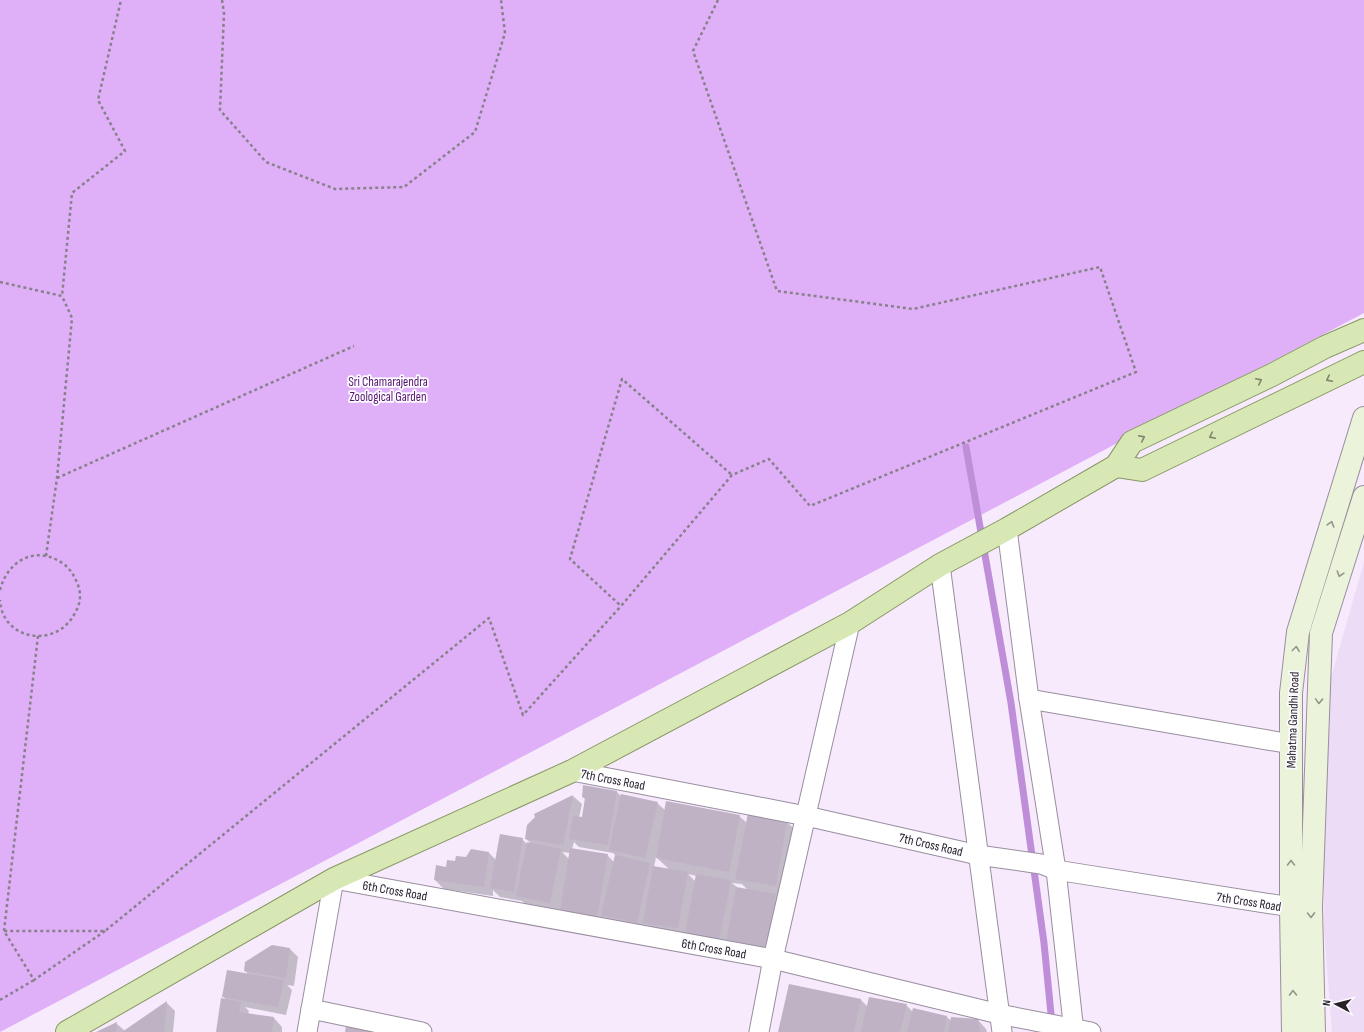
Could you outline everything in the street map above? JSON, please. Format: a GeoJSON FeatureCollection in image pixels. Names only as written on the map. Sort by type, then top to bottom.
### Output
{"type":"FeatureCollection","features":[{"type":"Feature","properties":{"kind":"main road"},"geometry":{"type":"LineString","coordinates":[[67,1032],[334,879],[572,771],[850,623],[944,562],[1116,466],[1132,442],[1272,375],[1325,347],[1364,330]]}},
{"type":"Feature","properties":{"kind":"main road"},"geometry":{"type":"LineString","coordinates":[[1116,466],[1142,470],[1364,362]]}},
{"type":"Feature","properties":{"kind":"main road","name":"Mahatma Gandhi Road"},"geometry":{"type":"LineString","coordinates":[[1294,1032],[1291,907],[1291,692],[1298,632],[1364,418]]}},
{"type":"Feature","properties":{"kind":"main road","name":"Mahatma Gandhi Road"},"geometry":{"type":"LineString","coordinates":[[1314,1032],[1311,907],[1321,633],[1364,497]]}},
{"type":"Feature","properties":{"kind":"street"},"geometry":{"type":"LineString","coordinates":[[1002,531],[1029,699],[1049,867],[1075,1030]]}},
{"type":"Feature","properties":{"kind":"street"},"geometry":{"type":"LineString","coordinates":[[944,562],[978,855],[1000,1023]]}},
{"type":"Feature","properties":{"kind":"street"},"geometry":{"type":"LineString","coordinates":[[759,1032],[773,959],[850,623]]}},
{"type":"Feature","properties":{"kind":"street"},"geometry":{"type":"LineString","coordinates":[[1029,699],[1291,744]]}},
{"type":"Feature","properties":{"kind":"street","name":"7th Cross Road"},"geometry":{"type":"LineString","coordinates":[[572,771],[806,816],[978,855],[1011,859],[1049,867],[1291,907]]}},
{"type":"Feature","properties":{"kind":"street"},"geometry":{"type":"LineString","coordinates":[[307,1032],[334,879]]}},
{"type":"Feature","properties":{"kind":"street","name":"6th Cross Road"},"geometry":{"type":"LineString","coordinates":[[334,879],[773,959],[1000,1023],[1025,1019],[1075,1030]]}},
{"type":"Feature","properties":{"kind":"street"},"geometry":{"type":"LineString","coordinates":[[311,1009],[422,1032]]}},
{"type":"Feature","properties":{"kind":"path"},"geometry":{"type":"LineString","coordinates":[[46,556],[57,478],[72,318],[62,296],[72,193],[125,151],[98,100],[121,0]]}},
{"type":"Feature","properties":{"kind":"path"},"geometry":{"type":"LineString","coordinates":[[222,0],[224,13],[220,110],[266,162],[335,189],[404,186],[475,132],[505,32],[501,0]]}},
{"type":"Feature","properties":{"kind":"path"},"geometry":{"type":"LineString","coordinates":[[0,1000],[34,980],[105,931],[489,618],[523,715],[622,606],[732,476],[769,459],[810,506],[1136,372],[1100,267],[913,310],[777,291],[693,51],[718,0]]}},
{"type":"Feature","properties":{"kind":"path"},"geometry":{"type":"LineString","coordinates":[[0,282],[62,296]]}},
{"type":"Feature","properties":{"kind":"path"},"geometry":{"type":"LineString","coordinates":[[57,478],[354,346]]}},
{"type":"Feature","properties":{"kind":"path"},"geometry":{"type":"LineString","coordinates":[[622,606],[570,559],[622,379],[732,476]]}},
{"type":"Feature","properties":{"kind":"path"},"geometry":{"type":"LineString","coordinates":[[0,590],[3,579],[10,568],[20,560],[33,556],[46,556],[59,560],[69,568],[76,580],[80,593],[79,606],[73,619],[64,629],[51,635],[38,636],[25,634],[14,627],[5,617],[0,605],[0,600]]}},
{"type":"Feature","properties":{"kind":"path"},"geometry":{"type":"LineString","coordinates":[[34,980],[4,930],[38,636]]}},
{"type":"Feature","properties":{"kind":"path"},"geometry":{"type":"LineString","coordinates":[[4,930],[105,931]]}},
{"type":"Feature","properties":{"kind":"shaded area"},"geometry":{"type":"Polygon","coordinates":[[[1364,562],[1364,1032],[1332,1032],[1324,930],[1324,702],[1364,562]]]}},
{"type":"Feature","properties":{"kind":"green space","name":"Sri Chamarajendra Zoological Garden"},"geometry":{"type":"Polygon","coordinates":[[[0,0],[1364,0],[1364,313],[0,1032],[0,0]]]}},
{"type":"Feature","properties":{"kind":"building"},"geometry":{"type":"Polygon","coordinates":[[[583,785],[617,791],[608,845],[569,839],[573,816],[582,817],[585,798],[582,797],[583,785]]]}},
{"type":"Feature","properties":{"kind":"building"},"geometry":{"type":"Polygon","coordinates":[[[621,794],[658,802],[645,858],[609,850],[621,794]]]}},
{"type":"Feature","properties":{"kind":"building"},"geometry":{"type":"Polygon","coordinates":[[[573,795],[563,845],[525,839],[527,825],[535,817],[534,814],[573,795]]]}},
{"type":"Feature","properties":{"kind":"building"},"geometry":{"type":"Polygon","coordinates":[[[666,801],[740,815],[729,872],[656,858],[666,801]]]}},
{"type":"Feature","properties":{"kind":"building"},"geometry":{"type":"Polygon","coordinates":[[[748,813],[787,821],[776,886],[735,879],[748,813]]]}},
{"type":"Feature","properties":{"kind":"building"},"geometry":{"type":"Polygon","coordinates":[[[500,834],[523,838],[514,892],[490,888],[500,834]]]}},
{"type":"Feature","properties":{"kind":"building"},"geometry":{"type":"Polygon","coordinates":[[[527,842],[561,849],[550,903],[516,896],[527,842]]]}},
{"type":"Feature","properties":{"kind":"building"},"geometry":{"type":"Polygon","coordinates":[[[570,848],[608,854],[597,917],[560,911],[570,848]]]}},
{"type":"Feature","properties":{"kind":"building"},"geometry":{"type":"Polygon","coordinates":[[[471,849],[489,852],[484,887],[434,880],[436,865],[446,867],[447,860],[455,861],[456,856],[466,857],[471,849]]]}},
{"type":"Feature","properties":{"kind":"building"},"geometry":{"type":"Polygon","coordinates":[[[615,855],[650,863],[637,923],[601,915],[615,855]]]}},
{"type":"Feature","properties":{"kind":"building"},"geometry":{"type":"Polygon","coordinates":[[[653,866],[688,872],[678,928],[643,923],[653,866]]]}},
{"type":"Feature","properties":{"kind":"building"},"geometry":{"type":"Polygon","coordinates":[[[696,874],[731,880],[719,941],[685,934],[696,874]]]}},
{"type":"Feature","properties":{"kind":"building"},"geometry":{"type":"Polygon","coordinates":[[[736,887],[776,894],[766,951],[726,943],[736,887]]]}},
{"type":"Feature","properties":{"kind":"building"},"geometry":{"type":"Polygon","coordinates":[[[272,945],[290,948],[286,978],[244,971],[245,962],[272,945]]]}},
{"type":"Feature","properties":{"kind":"building"},"geometry":{"type":"Polygon","coordinates":[[[227,970],[284,980],[278,1007],[222,997],[227,970]]]}},
{"type":"Feature","properties":{"kind":"building"},"geometry":{"type":"Polygon","coordinates":[[[789,984],[861,999],[854,1032],[778,1032],[789,984]]]}},
{"type":"Feature","properties":{"kind":"building"},"geometry":{"type":"Polygon","coordinates":[[[869,997],[907,1004],[900,1032],[861,1032],[869,997]]]}},
{"type":"Feature","properties":{"kind":"building"},"geometry":{"type":"Polygon","coordinates":[[[221,998],[241,1002],[239,1012],[274,1017],[272,1032],[216,1032],[221,998]]]}},
{"type":"Feature","properties":{"kind":"building"},"geometry":{"type":"Polygon","coordinates":[[[167,1001],[164,1032],[122,1032],[167,1001]]]}},
{"type":"Feature","properties":{"kind":"building"},"geometry":{"type":"Polygon","coordinates":[[[913,1008],[947,1016],[944,1032],[907,1032],[913,1008]]]}},
{"type":"Feature","properties":{"kind":"building"},"geometry":{"type":"Polygon","coordinates":[[[951,1017],[978,1019],[980,1032],[948,1032],[951,1017]]]}},
{"type":"Feature","properties":{"kind":"building"},"geometry":{"type":"Polygon","coordinates":[[[117,1022],[116,1032],[96,1032],[117,1022]]]}},
{"type":"Feature","properties":{"kind":"building"},"geometry":{"type":"Polygon","coordinates":[[[346,1026],[378,1031],[378,1032],[345,1032],[346,1026]]]}},
{"type":"Feature","properties":{"kind":"waterway"},"geometry":{"type":"LineString","coordinates":[[966,447],[1011,703],[1044,943],[1052,1024]]}}]}
